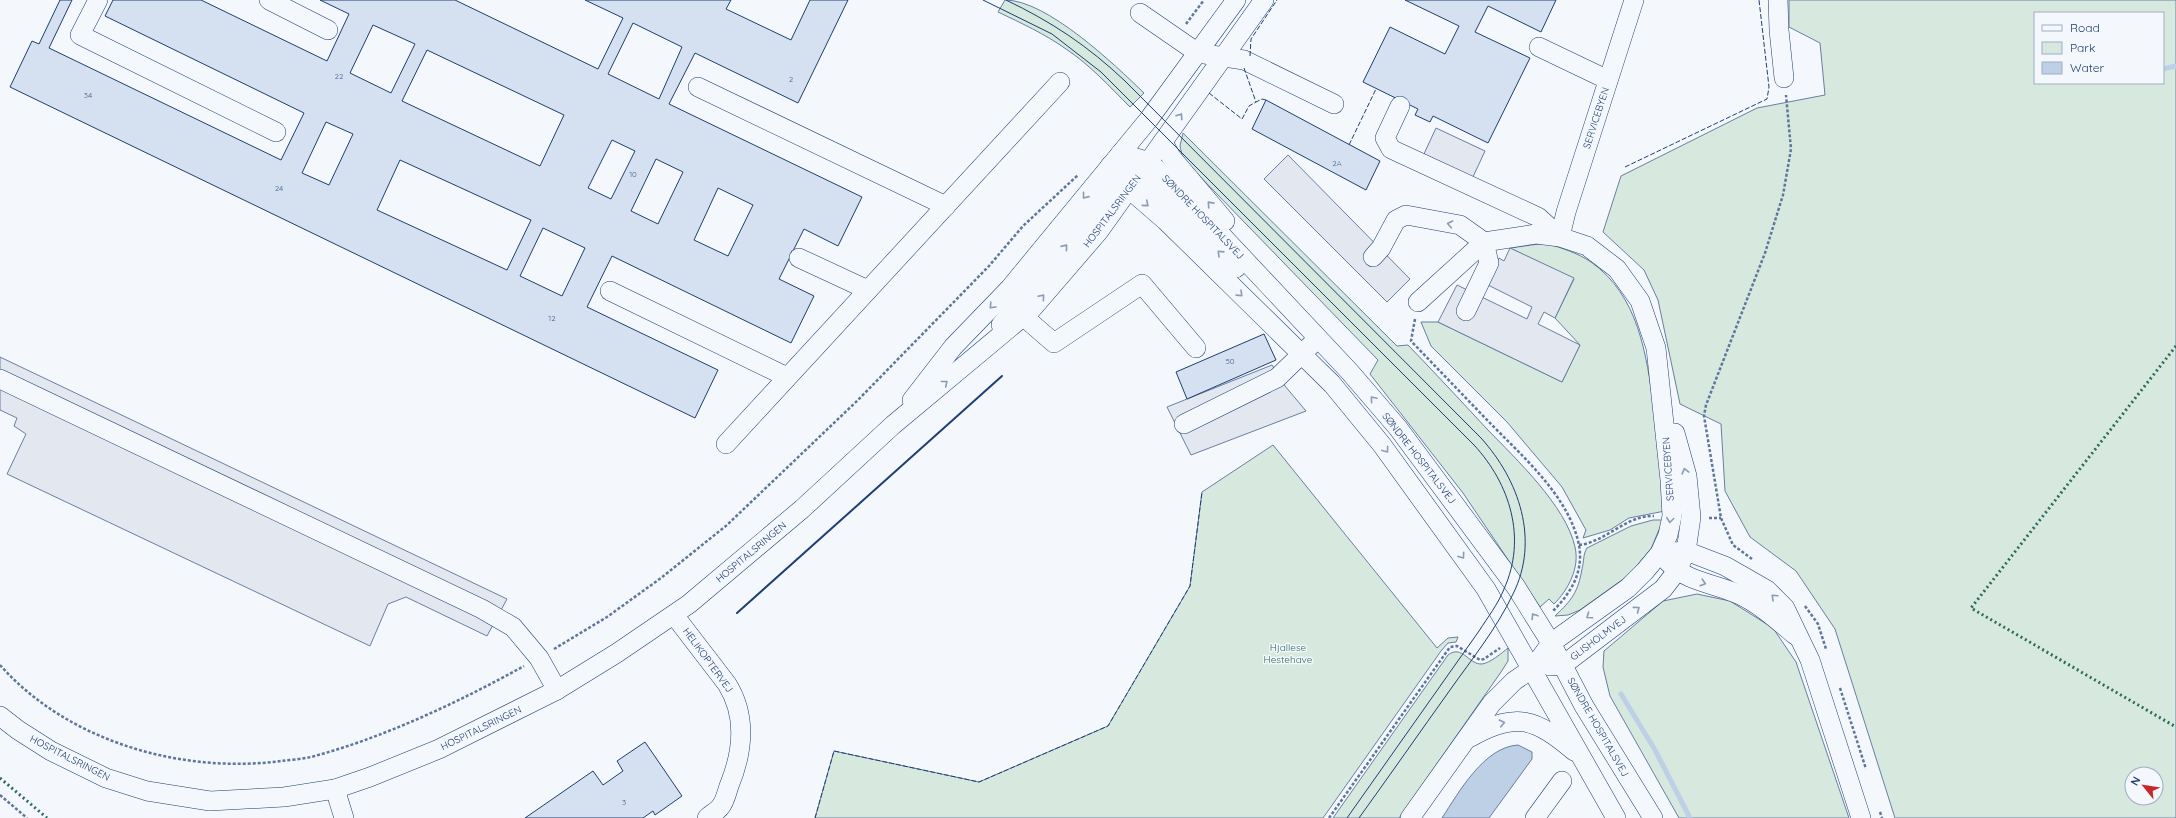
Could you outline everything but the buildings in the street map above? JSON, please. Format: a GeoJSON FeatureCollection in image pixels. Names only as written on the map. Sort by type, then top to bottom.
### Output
{"type":"FeatureCollection","features":[{"type":"Feature","properties":{"kind":"street"},"geometry":{"type":"LineString","coordinates":[[98,0],[80,35],[276,132]]}},
{"type":"Feature","properties":{"kind":"street"},"geometry":{"type":"LineString","coordinates":[[269,0],[328,30]]}},
{"type":"Feature","properties":{"kind":"street","name":"HOSPITALSRINGEN"},"geometry":{"type":"LineString","coordinates":[[892,425],[953,347],[1129,169],[1163,142],[1211,54],[1236,0]]}},
{"type":"Feature","properties":{"kind":"street"},"geometry":{"type":"LineString","coordinates":[[969,364],[1129,169],[1138,150],[1211,54],[1230,24],[1242,0]]}},
{"type":"Feature","properties":{"kind":"street","name":"HOSPITALSRINGEN"},"geometry":{"type":"LineString","coordinates":[[1211,54],[1264,0]]}},
{"type":"Feature","properties":{"kind":"street","name":"SERVICEBYEN"},"geometry":{"type":"LineString","coordinates":[[1560,237],[1566,212],[1634,0]]}},
{"type":"Feature","properties":{"kind":"street"},"geometry":{"type":"LineString","coordinates":[[1778,0],[1779,30],[1784,78]]}},
{"type":"Feature","properties":{"kind":"street"},"geometry":{"type":"LineString","coordinates":[[1140,13],[1177,40],[1211,54],[1244,60],[1334,104]]}},
{"type":"Feature","properties":{"kind":"street"},"geometry":{"type":"LineString","coordinates":[[1539,47],[1608,80]]}},
{"type":"Feature","properties":{"kind":"street"},"geometry":{"type":"LineString","coordinates":[[726,444],[1060,82]]}},
{"type":"Feature","properties":{"kind":"street"},"geometry":{"type":"LineString","coordinates":[[698,87],[946,206]]}},
{"type":"Feature","properties":{"kind":"street"},"geometry":{"type":"LineString","coordinates":[[1400,106],[1385,138],[1391,149],[1538,217],[1560,237]]}},
{"type":"Feature","properties":{"kind":"street"},"geometry":{"type":"LineString","coordinates":[[1163,142],[1176,164],[1245,243],[1316,336],[1302,354],[1277,378],[1184,424]]}},
{"type":"Feature","properties":{"kind":"street","name":"HOSPITALSRINGEN"},"geometry":{"type":"LineString","coordinates":[[0,716],[18,730],[51,751],[106,778],[147,791],[210,801],[284,797],[335,789],[370,777],[440,749],[557,690],[674,615],[802,509],[892,425],[969,364],[1024,317],[1099,231],[1129,169]]}},
{"type":"Feature","properties":{"kind":"street","name":"SØNDRE HOSPITALSVEJ"},"geometry":{"type":"LineString","coordinates":[[1129,169],[1179,190],[1349,371],[1398,428],[1509,576],[1551,643],[1584,706],[1653,818]]}},
{"type":"Feature","properties":{"kind":"street","name":"SØNDRE HOSPITALSVEJ"},"geometry":{"type":"LineString","coordinates":[[1129,169],[1166,221],[1332,384],[1382,445],[1486,589],[1533,668],[1616,818]]}},
{"type":"Feature","properties":{"kind":"street"},"geometry":{"type":"LineString","coordinates":[[1373,257],[1381,248],[1396,220],[1406,215],[1460,225],[1484,242],[1489,263],[1466,311]]}},
{"type":"Feature","properties":{"kind":"street","name":"SERVICEBYEN"},"geometry":{"type":"LineString","coordinates":[[1484,242],[1536,234],[1560,237],[1587,246],[1617,269],[1640,301],[1656,348],[1661,383],[1672,516],[1668,535],[1660,553]]}},
{"type":"Feature","properties":{"kind":"street"},"geometry":{"type":"LineString","coordinates":[[1418,302],[1484,242]]}},
{"type":"Feature","properties":{"kind":"street"},"geometry":{"type":"LineString","coordinates":[[799,258],[868,290]]}},
{"type":"Feature","properties":{"kind":"street"},"geometry":{"type":"LineString","coordinates":[[1024,317],[1054,343],[1142,284],[1196,348]]}},
{"type":"Feature","properties":{"kind":"street"},"geometry":{"type":"LineString","coordinates":[[610,291],[787,378]]}},
{"type":"Feature","properties":{"kind":"street"},"geometry":{"type":"LineString","coordinates":[[0,379],[482,609],[513,627],[538,658],[557,690]]}},
{"type":"Feature","properties":{"kind":"street","name":"SERVICEBYEN"},"geometry":{"type":"LineString","coordinates":[[1661,383],[1687,476],[1691,517],[1686,551]]}},
{"type":"Feature","properties":{"kind":"street"},"geometry":{"type":"LineString","coordinates":[[1410,818],[1492,704],[1514,681],[1533,668],[1551,643],[1628,588],[1660,553],[1686,551],[1725,566],[1766,590],[1785,608],[1810,660],[1860,818]]}},
{"type":"Feature","properties":{"kind":"street","name":"GLISHOLMVEJ"},"geometry":{"type":"LineString","coordinates":[[1533,668],[1562,665],[1663,589],[1677,571],[1686,551]]}},
{"type":"Feature","properties":{"kind":"street"},"geometry":{"type":"LineString","coordinates":[[1660,553],[1677,571],[1691,579],[1746,598],[1758,605],[1802,641]]}},
{"type":"Feature","properties":{"kind":"street","name":"HELIKOPTERVEJ"},"geometry":{"type":"LineString","coordinates":[[674,615],[727,684],[734,696],[740,715],[742,740],[735,771],[721,806],[707,818]]}},
{"type":"Feature","properties":{"kind":"street"},"geometry":{"type":"LineString","coordinates":[[1467,739],[1492,725],[1507,721],[1522,722],[1537,725],[1554,734],[1583,758]]}},
{"type":"Feature","properties":{"kind":"street"},"geometry":{"type":"LineString","coordinates":[[1535,818],[1562,781]]}},
{"type":"Feature","properties":{"kind":"street"},"geometry":{"type":"LineString","coordinates":[[335,789],[344,818]]}},
{"type":"Feature","properties":{"kind":"path"},"geometry":{"type":"LineString","coordinates":[[1177,40],[1182,29],[1204,0]]}},
{"type":"Feature","properties":{"kind":"path"},"geometry":{"type":"LineString","coordinates":[[1758,563],[1733,544],[1721,518],[1704,416],[1706,405],[1765,253],[1783,195],[1791,150],[1784,78]]}},
{"type":"Feature","properties":{"kind":"path"},"geometry":{"type":"LineString","coordinates":[[0,665],[42,703],[85,729],[121,744],[168,758],[211,763],[259,764],[310,757],[359,741],[472,693],[538,658],[619,608],[662,578],[727,525],[853,406],[989,266],[1023,226],[1080,172]]}},
{"type":"Feature","properties":{"kind":"path"},"geometry":{"type":"LineString","coordinates":[[1418,302],[1411,341],[1546,480],[1571,520],[1579,545],[1580,560],[1575,584],[1566,598],[1552,612],[1538,622]]}},
{"type":"Feature","properties":{"kind":"path"},"geometry":{"type":"LineString","coordinates":[[1579,545],[1603,537],[1638,518],[1650,516],[1672,516]]}},
{"type":"Feature","properties":{"kind":"path"},"geometry":{"type":"LineString","coordinates":[[1691,517],[1721,518]]}},
{"type":"Feature","properties":{"kind":"path"},"geometry":{"type":"LineString","coordinates":[[1801,600],[1818,624],[1828,653]]}},
{"type":"Feature","properties":{"kind":"path"},"geometry":{"type":"LineString","coordinates":[[1328,818],[1450,647],[1457,646],[1477,659],[1484,659],[1515,638]]}},
{"type":"Feature","properties":{"kind":"path"},"geometry":{"type":"LineString","coordinates":[[1838,682],[1867,772]]}},
{"type":"Feature","properties":{"kind":"path"},"geometry":{"type":"LineString","coordinates":[[0,795],[27,818]]}},
{"type":"Feature","properties":{"kind":"path"},"geometry":{"type":"LineString","coordinates":[[1879,810],[1882,818]]}},
{"type":"Feature","properties":{"kind":"green space"},"geometry":{"type":"Polygon","coordinates":[[[1005,0],[1022,3],[1040,10],[1060,22],[1116,66],[1144,93],[1130,107],[1099,76],[1075,55],[1041,34],[998,12],[1005,0]]]}},
{"type":"Feature","properties":{"kind":"green space"},"geometry":{"type":"Polygon","coordinates":[[[1789,0],[2176,0],[2176,818],[1895,818],[1835,629],[1796,571],[1750,537],[1725,491],[1721,424],[1680,404],[1658,300],[1644,270],[1603,232],[1621,176],[1757,108],[1825,95],[1820,43],[1789,27],[1789,0]]]}},
{"type":"Feature","properties":{"kind":"green space"},"geometry":{"type":"Polygon","coordinates":[[[1183,133],[1397,346],[1408,345],[1512,454],[1551,500],[1562,515],[1570,531],[1576,555],[1576,563],[1572,578],[1564,592],[1554,604],[1549,599],[1540,607],[1463,493],[1370,374],[1378,360],[1183,159],[1180,146],[1183,133]]]}},
{"type":"Feature","properties":{"kind":"green space"},"geometry":{"type":"Polygon","coordinates":[[[1546,243],[1575,253],[1591,262],[1607,276],[1620,292],[1630,309],[1638,328],[1648,367],[1662,459],[1665,511],[1629,518],[1610,530],[1583,538],[1586,530],[1562,487],[1507,422],[1431,346],[1421,322],[1438,322],[1562,382],[1580,345],[1555,318],[1574,279],[1510,248],[1546,243]]]}},
{"type":"Feature","properties":{"kind":"green space","name":"Hjallese Hestehave"},"geometry":{"type":"Polygon","coordinates":[[[1273,445],[1437,648],[1448,638],[1458,637],[1456,642],[1448,643],[1441,651],[1323,818],[815,818],[834,751],[979,782],[1108,726],[1190,586],[1202,492],[1273,445]]]}},
{"type":"Feature","properties":{"kind":"green space"},"geometry":{"type":"Polygon","coordinates":[[[1653,520],[1663,520],[1651,549],[1629,575],[1580,610],[1568,615],[1555,616],[1566,605],[1576,590],[1587,548],[1631,526],[1653,520]]]}},
{"type":"Feature","properties":{"kind":"green space"},"geometry":{"type":"Polygon","coordinates":[[[1697,594],[1730,601],[1773,628],[1796,662],[1849,818],[1679,818],[1610,696],[1603,667],[1604,651],[1663,601],[1697,594]]]}},
{"type":"Feature","properties":{"kind":"green space"},"geometry":{"type":"Polygon","coordinates":[[[1508,648],[1508,661],[1501,672],[1399,818],[1333,818],[1448,655],[1453,652],[1461,653],[1473,661],[1482,664],[1492,660],[1508,648]]]}},
{"type":"Feature","properties":{"kind":"shaded area"},"geometry":{"type":"Polygon","coordinates":[[[1436,128],[1485,151],[1472,179],[1423,156],[1436,128]]]}},
{"type":"Feature","properties":{"kind":"shaded area"},"geometry":{"type":"Polygon","coordinates":[[[1288,155],[1410,279],[1387,302],[1264,179],[1288,155]]]}},
{"type":"Feature","properties":{"kind":"shaded area"},"geometry":{"type":"Polygon","coordinates":[[[1510,248],[1574,278],[1555,318],[1544,312],[1538,324],[1580,345],[1562,382],[1438,322],[1457,285],[1527,319],[1532,307],[1486,284],[1499,258],[1504,261],[1510,248]]]}},
{"type":"Feature","properties":{"kind":"shaded area"},"geometry":{"type":"Polygon","coordinates":[[[0,357],[507,599],[487,636],[406,597],[388,604],[370,646],[7,474],[26,434],[14,426],[17,418],[0,410],[0,357]]]}},
{"type":"Feature","properties":{"kind":"shaded area"},"geometry":{"type":"Polygon","coordinates":[[[1272,365],[1285,386],[1306,411],[1191,455],[1167,407],[1272,365]]]}},
{"type":"Feature","properties":{"kind":"water"},"geometry":{"type":"Polygon","coordinates":[[[1518,745],[1532,752],[1532,759],[1489,818],[1442,818],[1456,796],[1483,762],[1506,748],[1518,745]]]}},
{"type":"Feature","properties":{"kind":"waterway"},"geometry":{"type":"LineString","coordinates":[[2164,69],[2176,66]]}},
{"type":"Feature","properties":{"kind":"waterway"},"geometry":{"type":"LineString","coordinates":[[1621,694],[1655,750],[1690,818]]}},
{"type":"Feature","properties":{"kind":"tram line"},"geometry":{"type":"LineString","coordinates":[[983,0],[1052,34],[1101,72],[1474,445],[1487,460],[1505,494],[1511,512],[1514,531],[1514,550],[1511,570],[1502,595],[1479,631],[1347,818]]}},
{"type":"Feature","properties":{"kind":"tram line"},"geometry":{"type":"LineString","coordinates":[[1006,0],[1039,17],[1069,36],[1111,68],[1125,81],[1481,438],[1506,472],[1515,492],[1525,532],[1525,553],[1521,574],[1507,607],[1484,643],[1359,818]]}},
{"type":"Feature","properties":{"kind":"hedge"},"geometry":{"type":"LineString","coordinates":[[2176,346],[1971,608],[2176,727]]}},
{"type":"Feature","properties":{"kind":"hedge"},"geometry":{"type":"LineString","coordinates":[[0,778],[47,818]]}},
{"type":"Feature","properties":{"kind":"fence"},"geometry":{"type":"LineString","coordinates":[[1250,56],[1251,39],[1277,0]]}},
{"type":"Feature","properties":{"kind":"fence"},"geometry":{"type":"LineString","coordinates":[[1625,167],[1767,99],[1769,87],[1759,0]]}},
{"type":"Feature","properties":{"kind":"fence"},"geometry":{"type":"LineString","coordinates":[[1244,68],[1256,102],[1262,99],[1266,100]]}},
{"type":"Feature","properties":{"kind":"fence"},"geometry":{"type":"LineString","coordinates":[[1349,145],[1376,89]]}},
{"type":"Feature","properties":{"kind":"fence"},"geometry":{"type":"LineString","coordinates":[[1209,93],[1242,119],[1249,106],[1256,102]]}},
{"type":"Feature","properties":{"kind":"fence"},"geometry":{"type":"LineString","coordinates":[[815,818],[834,751],[979,782],[1108,726],[1190,586],[1202,492]]}},
{"type":"Feature","properties":{"kind":"wall"},"geometry":{"type":"LineString","coordinates":[[737,613],[1002,376]]}}]}
